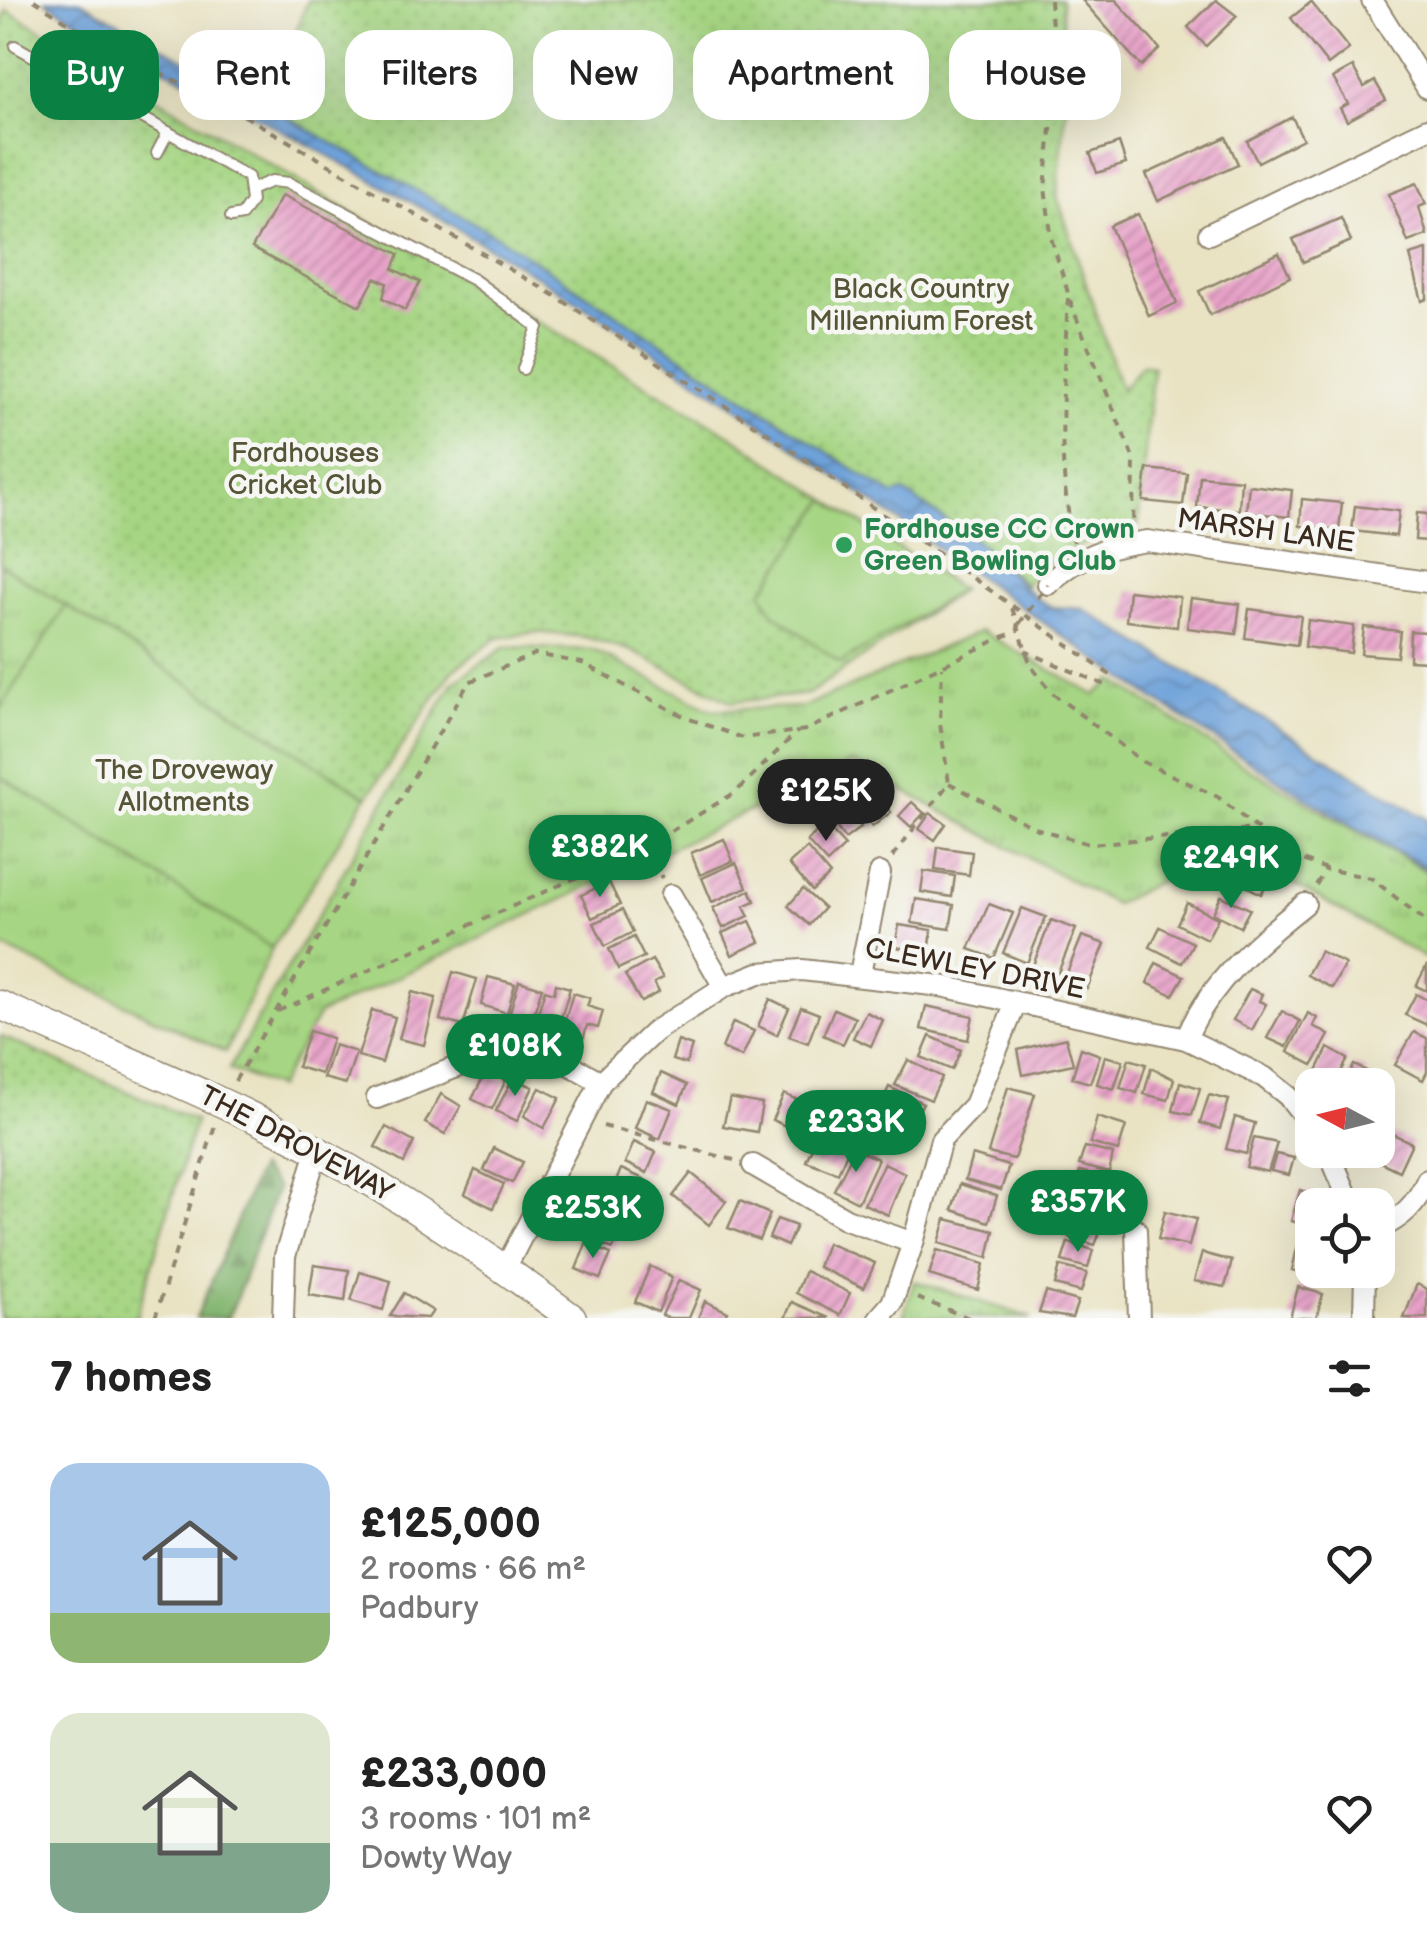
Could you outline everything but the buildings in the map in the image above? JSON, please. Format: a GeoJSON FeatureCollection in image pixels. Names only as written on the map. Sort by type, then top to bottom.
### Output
{"type":"FeatureCollection","features":[{"type":"Feature","properties":{"kind":"street"},"geometry":{"type":"LineString","coordinates":[[1372,0],[1427,88]]}},
{"type":"Feature","properties":{"kind":"street"},"geometry":{"type":"LineString","coordinates":[[1209,234],[1427,129]]}},
{"type":"Feature","properties":{"kind":"street","name":"MARSH LANE"},"geometry":{"type":"LineString","coordinates":[[1048,584],[1078,559],[1103,548],[1148,541],[1427,582]]}},
{"type":"Feature","properties":{"kind":"street"},"geometry":{"type":"LineString","coordinates":[[860,974],[880,873]]}},
{"type":"Feature","properties":{"kind":"street"},"geometry":{"type":"LineString","coordinates":[[672,895],[724,987]]}},
{"type":"Feature","properties":{"kind":"street"},"geometry":{"type":"LineString","coordinates":[[1186,1039],[1200,1004],[1273,929],[1305,904]]}},
{"type":"Feature","properties":{"kind":"street","name":"CLEWLEY DRIVE"},"geometry":{"type":"LineString","coordinates":[[505,1268],[601,1082],[655,1031],[724,987],[760,973],[802,970],[860,974],[1186,1039],[1264,1077],[1295,1105]]}},
{"type":"Feature","properties":{"kind":"street"},"geometry":{"type":"LineString","coordinates":[[879,1318],[896,1290],[913,1243],[940,1140],[974,1105],[1016,1004]]}},
{"type":"Feature","properties":{"kind":"street","name":"THE DROVEWAY"},"geometry":{"type":"LineString","coordinates":[[0,1005],[222,1103],[317,1150],[421,1212],[572,1318]]}},
{"type":"Feature","properties":{"kind":"street"},"geometry":{"type":"LineString","coordinates":[[377,1098],[506,1048],[558,1058],[601,1082]]}},
{"type":"Feature","properties":{"kind":"street"},"geometry":{"type":"LineString","coordinates":[[283,1318],[285,1256],[317,1150]]}},
{"type":"Feature","properties":{"kind":"street"},"geometry":{"type":"LineString","coordinates":[[753,1166],[846,1219],[913,1243]]}},
{"type":"Feature","properties":{"kind":"street"},"geometry":{"type":"LineString","coordinates":[[1395,1221],[1418,1202],[1427,1180]]}},
{"type":"Feature","properties":{"kind":"street"},"geometry":{"type":"LineString","coordinates":[[1136,1230],[1139,1318]]}},
{"type":"Feature","properties":{"kind":"street"},"geometry":{"type":"LineString","coordinates":[[1364,1318],[1365,1288]]}},
{"type":"Feature","properties":{"kind":"lane"},"geometry":{"type":"LineString","coordinates":[[15,46],[248,177],[251,201],[242,215],[231,217]]}},
{"type":"Feature","properties":{"kind":"lane"},"geometry":{"type":"LineString","coordinates":[[157,153],[168,132]]}},
{"type":"Feature","properties":{"kind":"lane"},"geometry":{"type":"LineString","coordinates":[[252,190],[272,181],[288,183],[474,280],[538,327],[522,369]]}},
{"type":"Feature","properties":{"kind":"path"},"geometry":{"type":"LineString","coordinates":[[34,0],[100,44],[224,104],[554,295],[770,435],[1109,674],[1102,684],[1025,651]]}},
{"type":"Feature","properties":{"kind":"path"},"geometry":{"type":"LineString","coordinates":[[1050,0],[1056,82],[1045,188],[1052,241],[1068,293],[1134,460],[1133,543]]}},
{"type":"Feature","properties":{"kind":"path"},"geometry":{"type":"LineString","coordinates":[[1068,293],[1063,498],[1078,559]]}},
{"type":"Feature","properties":{"kind":"path"},"geometry":{"type":"LineString","coordinates":[[155,1318],[222,1103],[469,682],[536,654],[582,664],[687,718],[743,738],[798,731],[1020,627],[1048,584]]}},
{"type":"Feature","properties":{"kind":"path"},"geometry":{"type":"LineString","coordinates":[[1012,608],[1025,651],[1052,692],[1143,762],[1218,797],[1288,854],[1326,869],[1371,878],[1427,922]]}},
{"type":"Feature","properties":{"kind":"path"},"geometry":{"type":"LineString","coordinates":[[880,873],[949,783],[940,724],[942,666]]}},
{"type":"Feature","properties":{"kind":"path"},"geometry":{"type":"LineString","coordinates":[[275,1012],[645,847],[736,792],[798,731]]}},
{"type":"Feature","properties":{"kind":"path"},"geometry":{"type":"LineString","coordinates":[[949,783],[1036,828],[1090,844],[1257,829]]}},
{"type":"Feature","properties":{"kind":"path"},"geometry":{"type":"LineString","coordinates":[[645,847],[672,895]]}},
{"type":"Feature","properties":{"kind":"path"},"geometry":{"type":"LineString","coordinates":[[582,1120],[753,1166]]}},
{"type":"Feature","properties":{"kind":"path"},"geometry":{"type":"LineString","coordinates":[[896,1290],[969,1318]]}},
{"type":"Feature","properties":{"kind":"green space","name":"Black Country Millennium Forest"},"geometry":{"type":"Polygon","coordinates":[[[308,0],[1061,0],[1063,30],[949,30],[949,120],[1065,120],[1057,196],[1121,390],[1142,365],[1153,367],[1138,525],[1062,554],[1026,585],[978,542],[905,493],[894,496],[499,237],[289,120],[325,120],[325,30],[297,30],[308,0]]]}},
{"type":"Feature","properties":{"kind":"green space","name":"Fordhouses Cricket Club"},"geometry":{"type":"Polygon","coordinates":[[[7,10],[41,30],[30,30],[30,120],[159,120],[159,99],[179,111],[179,120],[194,120],[732,436],[961,590],[808,694],[732,702],[630,650],[585,637],[536,632],[497,638],[453,670],[367,797],[0,564],[0,29],[7,10]]]}},
{"type":"Feature","properties":{"kind":"green space","name":"Fordhouse CC Crown Green Bowling Club"},"geometry":{"type":"Polygon","coordinates":[[[826,500],[961,590],[840,663],[773,613],[762,592],[826,500]]]}},
{"type":"Feature","properties":{"kind":"green space"},"geometry":{"type":"Polygon","coordinates":[[[0,564],[66,606],[0,710],[0,564]]]}},
{"type":"Feature","properties":{"kind":"green space","name":"The Droveway Allotments"},"geometry":{"type":"Polygon","coordinates":[[[66,606],[367,797],[272,948],[0,776],[0,710],[66,606]]]}},
{"type":"Feature","properties":{"kind":"green space"},"geometry":{"type":"Polygon","coordinates":[[[981,631],[1095,695],[1113,680],[1246,767],[1427,872],[1427,959],[1226,846],[1115,904],[852,763],[319,1014],[277,1088],[229,1069],[453,683],[505,647],[593,650],[712,710],[803,707],[981,631]]]}},
{"type":"Feature","properties":{"kind":"green space"},"geometry":{"type":"Polygon","coordinates":[[[0,776],[272,948],[226,1052],[0,946],[0,776]]]}},
{"type":"Feature","properties":{"kind":"green space"},"geometry":{"type":"Polygon","coordinates":[[[0,1036],[195,1121],[136,1318],[0,1318],[0,1036]]]}},
{"type":"Feature","properties":{"kind":"green space"},"geometry":{"type":"Polygon","coordinates":[[[259,1168],[277,1188],[229,1318],[196,1318],[259,1168]]]}},
{"type":"Feature","properties":{"kind":"green space"},"geometry":{"type":"Polygon","coordinates":[[[914,1281],[1032,1318],[903,1318],[914,1281]]]}},
{"type":"Feature","properties":{"kind":"water"},"geometry":{"type":"Polygon","coordinates":[[[45,0],[79,0],[132,30],[93,30],[45,0]]]}},
{"type":"Feature","properties":{"kind":"water"},"geometry":{"type":"Polygon","coordinates":[[[159,45],[179,56],[179,76],[159,66],[159,45]]]}},
{"type":"Feature","properties":{"kind":"water"},"geometry":{"type":"Polygon","coordinates":[[[262,120],[292,120],[499,237],[893,495],[904,492],[978,542],[1037,599],[1052,607],[1083,609],[1427,819],[1427,869],[1318,805],[1107,667],[693,377],[546,282],[262,120]]]}},
{"type":"Feature","properties":{"kind":"place","name":"Fordhouse CC Crown Green Bowling Club"},"geometry":{"type":"Point","coordinates":[844,545]}}]}
